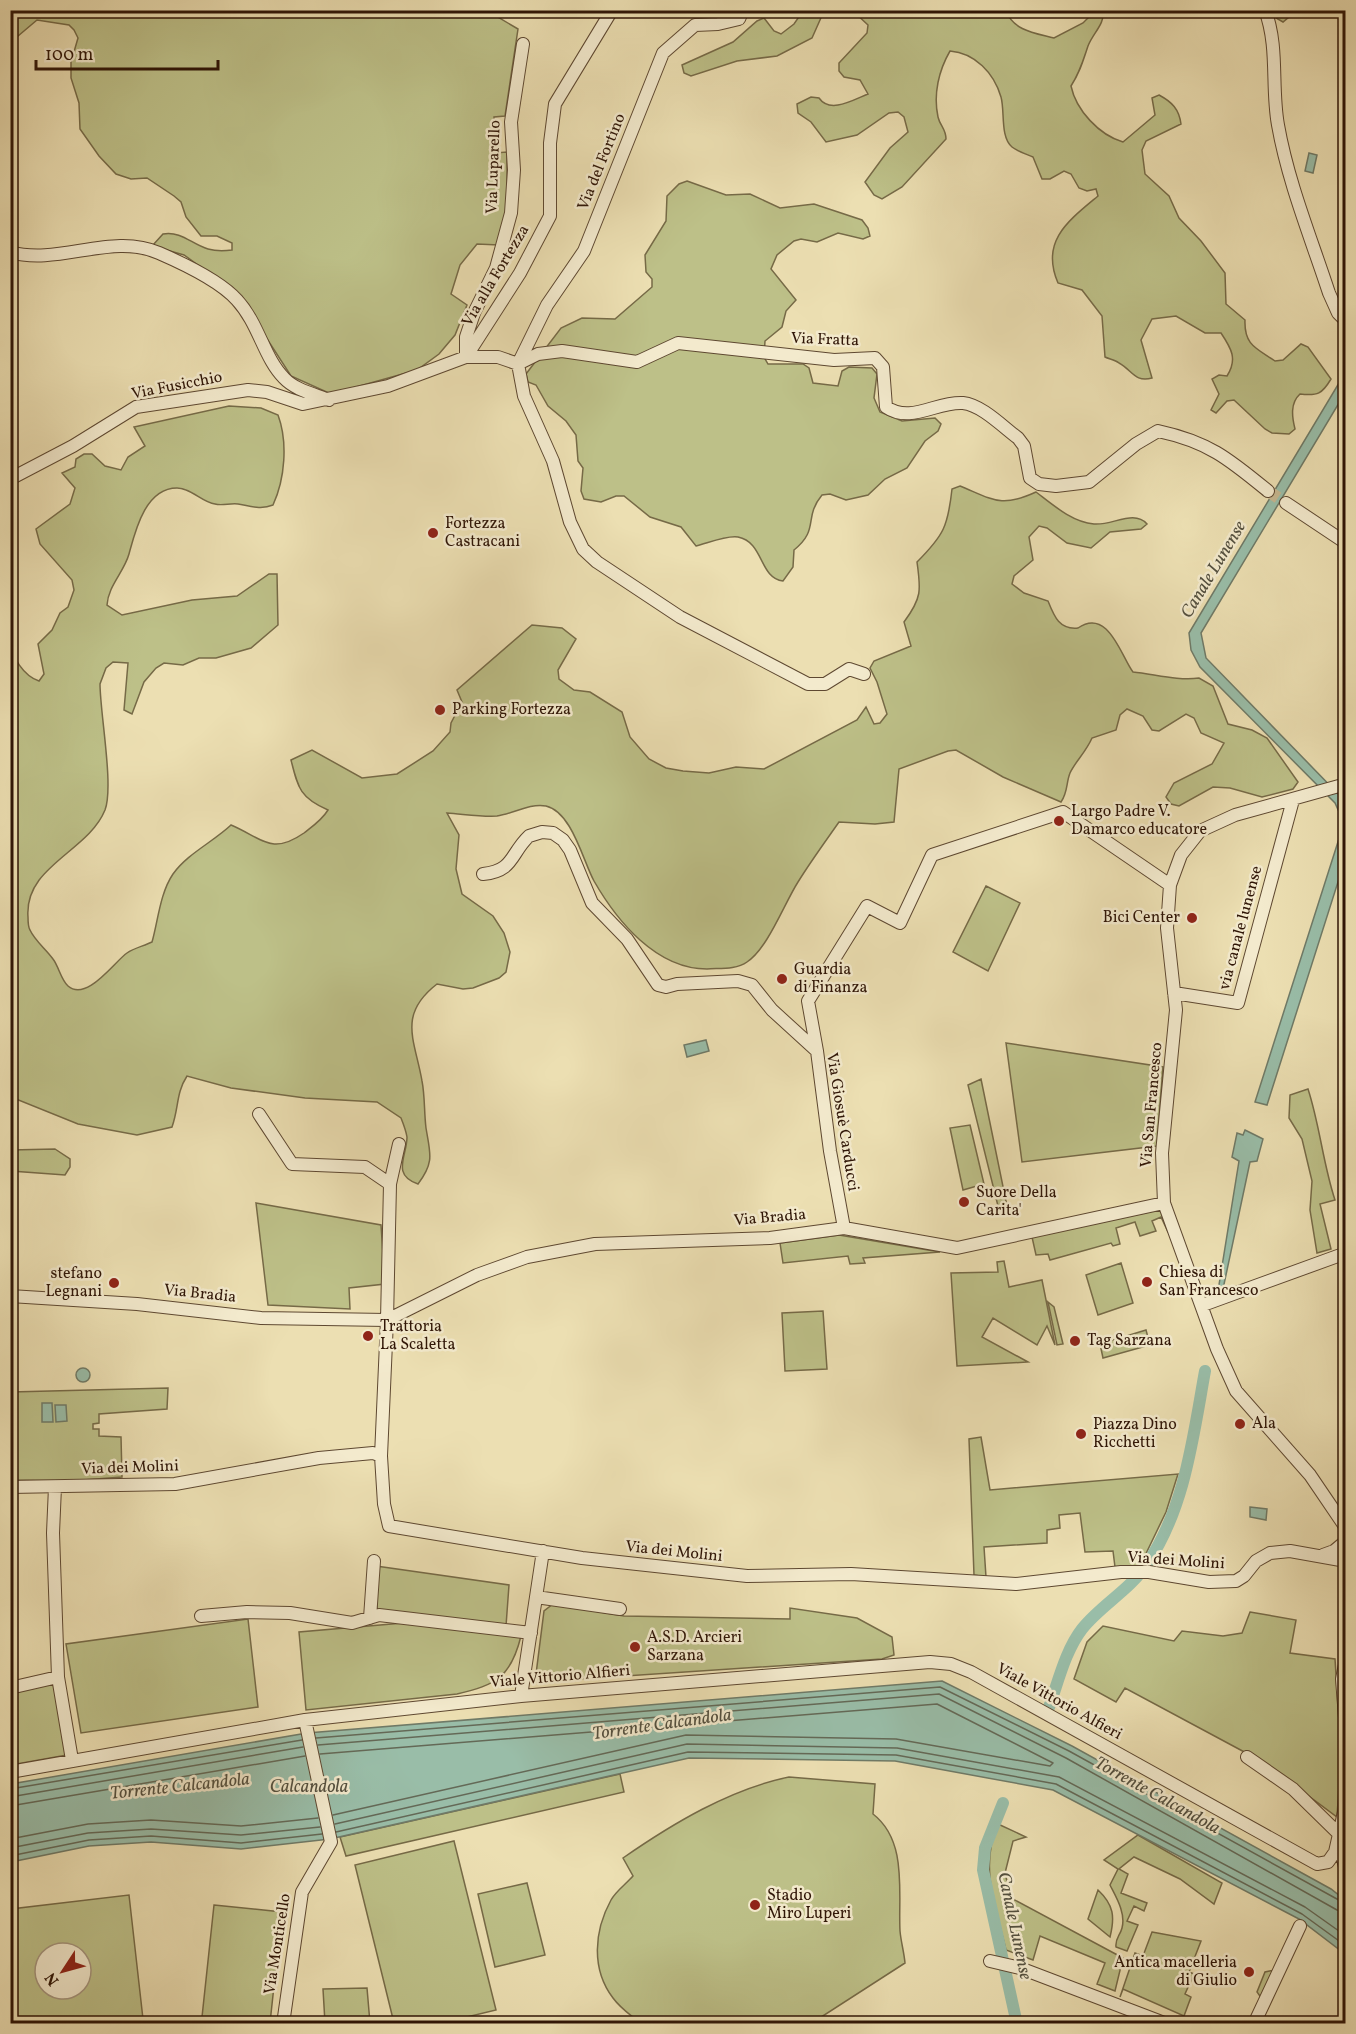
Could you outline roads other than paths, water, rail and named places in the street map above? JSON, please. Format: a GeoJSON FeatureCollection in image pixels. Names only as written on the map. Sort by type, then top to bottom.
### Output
{"type":"FeatureCollection","features":[{"type":"Feature","properties":{"kind":"street","name":"Via alla Fortezza"},"geometry":{"type":"LineString","coordinates":[[466,357],[520,273],[550,216],[550,142],[555,104],[612,10]]}},
{"type":"Feature","properties":{"kind":"street","name":"Via del Fortino"},"geometry":{"type":"LineString","coordinates":[[518,364],[547,304],[584,251],[663,53],[695,26],[739,19],[743,10]]}},
{"type":"Feature","properties":{"kind":"street"},"geometry":{"type":"LineString","coordinates":[[1265,10],[1275,56],[1274,96],[1283,150],[1329,293],[1338,314],[1346,321]]}},
{"type":"Feature","properties":{"kind":"street","name":"Via Luparello"},"geometry":{"type":"LineString","coordinates":[[466,357],[465,337],[496,268],[511,213],[514,170],[511,122],[523,44]]}},
{"type":"Feature","properties":{"kind":"street"},"geometry":{"type":"LineString","coordinates":[[10,252],[33,255],[137,245],[158,252],[197,272],[236,298],[256,326],[273,363],[284,378],[294,386],[330,401]]}},
{"type":"Feature","properties":{"kind":"street","name":"Via Fratta"},"geometry":{"type":"LineString","coordinates":[[518,364],[538,354],[562,351],[637,362],[678,343],[834,360],[875,358],[883,367],[886,407],[895,414],[908,414],[962,403],[974,406],[1018,438],[1024,446],[1030,478],[1039,484],[1056,486],[1089,482],[1136,444],[1158,431],[1209,446],[1223,454],[1268,491]]}},
{"type":"Feature","properties":{"kind":"street"},"geometry":{"type":"LineString","coordinates":[[466,357],[498,357],[518,364],[524,396],[553,461],[575,537],[583,549],[597,562],[680,617],[808,684],[825,684],[849,669],[864,674]]}},
{"type":"Feature","properties":{"kind":"street","name":"Via Fusicchio"},"geometry":{"type":"LineString","coordinates":[[10,479],[73,446],[136,407],[249,390],[267,392],[303,404],[330,401],[388,386],[466,357]]}},
{"type":"Feature","properties":{"kind":"street"},"geometry":{"type":"LineString","coordinates":[[1286,502],[1346,543]]}},
{"type":"Feature","properties":{"kind":"street","name":"Via San Francesco"},"geometry":{"type":"LineString","coordinates":[[1342,1524],[1310,1475],[1236,1391],[1217,1349],[1203,1305],[1164,1203],[1162,1153],[1175,1039],[1174,993],[1167,928],[1170,885],[1181,855],[1200,831],[1235,815],[1344,785]]}},
{"type":"Feature","properties":{"kind":"street","name":"via canale lunense"},"geometry":{"type":"LineString","coordinates":[[1174,993],[1238,1003],[1293,800]]}},
{"type":"Feature","properties":{"kind":"street"},"geometry":{"type":"LineString","coordinates":[[817,1051],[808,1001],[867,906],[900,923],[932,855],[1063,812],[1170,885]]}},
{"type":"Feature","properties":{"kind":"street","name":"Via Giosuè Carducci"},"geometry":{"type":"LineString","coordinates":[[483,874],[500,873],[509,865],[529,836],[542,832],[553,833],[570,850],[592,903],[627,939],[658,985],[666,987],[738,981],[752,985],[772,1010],[817,1051],[830,1151],[844,1228]]}},
{"type":"Feature","properties":{"kind":"street"},"geometry":{"type":"LineString","coordinates":[[259,1113],[292,1164],[365,1167],[390,1184]]}},
{"type":"Feature","properties":{"kind":"street"},"geometry":{"type":"LineString","coordinates":[[381,1456],[390,1184],[399,1144]]}},
{"type":"Feature","properties":{"kind":"street","name":"Via Bradia"},"geometry":{"type":"LineString","coordinates":[[10,1296],[137,1304],[261,1318],[387,1320],[477,1275],[538,1255],[595,1244],[770,1238],[844,1228],[957,1248],[1164,1203]]}},
{"type":"Feature","properties":{"kind":"street"},"geometry":{"type":"LineString","coordinates":[[1203,1305],[1346,1253]]}},
{"type":"Feature","properties":{"kind":"street","name":"Via dei Molini"},"geometry":{"type":"LineString","coordinates":[[10,1487],[175,1484],[319,1458],[373,1453],[381,1456],[385,1514],[389,1526],[640,1565],[747,1576],[851,1574],[1016,1584],[1121,1572],[1149,1572],[1209,1582],[1236,1581],[1244,1576],[1256,1561],[1270,1554],[1290,1551],[1346,1561]]}},
{"type":"Feature","properties":{"kind":"street"},"geometry":{"type":"LineString","coordinates":[[55,1487],[58,1677],[72,1760]]}},
{"type":"Feature","properties":{"kind":"street"},"geometry":{"type":"LineString","coordinates":[[1322,1555],[1334,1551],[1342,1544],[1342,1524]]}},
{"type":"Feature","properties":{"kind":"street"},"geometry":{"type":"LineString","coordinates":[[521,1696],[543,1551]]}},
{"type":"Feature","properties":{"kind":"street"},"geometry":{"type":"LineString","coordinates":[[370,1618],[374,1561]]}},
{"type":"Feature","properties":{"kind":"street"},"geometry":{"type":"LineString","coordinates":[[536,1597],[620,1609]]}},
{"type":"Feature","properties":{"kind":"street"},"geometry":{"type":"LineString","coordinates":[[201,1616],[247,1612],[290,1613],[352,1623],[379,1615],[531,1633]]}},
{"type":"Feature","properties":{"kind":"street"},"geometry":{"type":"LineString","coordinates":[[1346,1660],[1342,1679],[1346,1730]]}},
{"type":"Feature","properties":{"kind":"street","name":"Viale Vittorio Alfieri"},"geometry":{"type":"LineString","coordinates":[[10,1772],[304,1720],[521,1696],[930,1662],[951,1664],[971,1672],[1317,1864],[1328,1862],[1332,1858],[1339,1836]]}},
{"type":"Feature","properties":{"kind":"street"},"geometry":{"type":"LineString","coordinates":[[10,1688],[58,1677]]}},
{"type":"Feature","properties":{"kind":"street","name":"Via Monticello"},"geometry":{"type":"LineString","coordinates":[[282,2024],[302,1892],[332,1842],[304,1720]]}},
{"type":"Feature","properties":{"kind":"street"},"geometry":{"type":"LineString","coordinates":[[1246,1757],[1293,1789],[1339,1836]]}},
{"type":"Feature","properties":{"kind":"street"},"geometry":{"type":"LineString","coordinates":[[1346,1803],[1339,1836],[1346,1870]]}},
{"type":"Feature","properties":{"kind":"street"},"geometry":{"type":"LineString","coordinates":[[1254,2024],[1300,1926]]}},
{"type":"Feature","properties":{"kind":"street"},"geometry":{"type":"LineString","coordinates":[[990,1961],[1020,1968],[1167,2024]]}},
{"type":"Feature","properties":{"kind":"water"},"geometry":{"type":"Polygon","coordinates":[[[1309,153],[1317,155],[1313,173],[1305,171],[1309,153]]]}},
{"type":"Feature","properties":{"kind":"water"},"geometry":{"type":"Polygon","coordinates":[[[1345,373],[1345,393],[1201,633],[1206,658],[1345,801],[1345,860],[1267,1105],[1255,1102],[1344,823],[1335,803],[1200,667],[1191,650],[1189,633],[1345,373]]]}},
{"type":"Feature","properties":{"kind":"water"},"geometry":{"type":"Polygon","coordinates":[[[706,1040],[709,1051],[687,1057],[684,1045],[706,1040]]]}},
{"type":"Feature","properties":{"kind":"water"},"geometry":{"type":"Polygon","coordinates":[[[1245,1130],[1263,1139],[1257,1161],[1250,1162],[1223,1289],[1218,1291],[1239,1161],[1232,1157],[1237,1133],[1243,1135],[1245,1130]]]}},
{"type":"Feature","properties":{"kind":"water"},"geometry":{"type":"Polygon","coordinates":[[[80,1368],[86,1368],[90,1375],[86,1382],[80,1382],[76,1378],[76,1372],[80,1368]]]}},
{"type":"Feature","properties":{"kind":"water"},"geometry":{"type":"Polygon","coordinates":[[[42,1403],[52,1403],[53,1422],[42,1422],[42,1403]]]}},
{"type":"Feature","properties":{"kind":"water"},"geometry":{"type":"Polygon","coordinates":[[[55,1405],[66,1405],[67,1421],[56,1422],[55,1405]]]}},
{"type":"Feature","properties":{"kind":"water"},"geometry":{"type":"Polygon","coordinates":[[[1250,1507],[1267,1509],[1266,1520],[1250,1517],[1250,1507]]]}},
{"type":"Feature","properties":{"kind":"water","name":"Calcandola"},"geometry":{"type":"Polygon","coordinates":[[[942,1681],[1072,1746],[1331,1889],[1345,1900],[1345,1954],[1299,1919],[1053,1790],[895,1761],[689,1758],[330,1839],[241,1849],[151,1842],[89,1846],[11,1862],[11,1784],[307,1733],[942,1681]]]}},
{"type":"Feature","properties":{"kind":"waterway"},"geometry":{"type":"LineString","coordinates":[[1048,1710],[1066,1657],[1076,1638],[1090,1620],[1140,1573],[1160,1542],[1179,1496],[1186,1471],[1205,1371]]}},
{"type":"Feature","properties":{"kind":"waterway","name":"Canale Lunense"},"geometry":{"type":"LineString","coordinates":[[1003,1803],[985,1848],[983,1870],[1017,2024]]}},
{"type":"Feature","properties":{"kind":"tunnel"},"geometry":{"type":"LineString","coordinates":[[1268,491],[1286,503]]}},
{"type":"Feature","properties":{"kind":"place","name":"Fortezza Castracani"},"geometry":{"type":"Point","coordinates":[433,533]}},
{"type":"Feature","properties":{"kind":"place","name":"Parking Fortezza"},"geometry":{"type":"Point","coordinates":[440,710]}},
{"type":"Feature","properties":{"kind":"place","name":"Largo Padre V. Damarco educatore"},"geometry":{"type":"Point","coordinates":[1059,821]}},
{"type":"Feature","properties":{"kind":"place","name":"Bici Center"},"geometry":{"type":"Point","coordinates":[1192,918]}},
{"type":"Feature","properties":{"kind":"place","name":"Guardia di Finanza"},"geometry":{"type":"Point","coordinates":[782,979]}},
{"type":"Feature","properties":{"kind":"place","name":"Suore Della Carita'"},"geometry":{"type":"Point","coordinates":[964,1202]}},
{"type":"Feature","properties":{"kind":"place","name":"Chiesa di San Francesco"},"geometry":{"type":"Point","coordinates":[1147,1282]}},
{"type":"Feature","properties":{"kind":"place","name":"stefano Legnani"},"geometry":{"type":"Point","coordinates":[114,1283]}},
{"type":"Feature","properties":{"kind":"place","name":"Trattoria La Scaletta"},"geometry":{"type":"Point","coordinates":[368,1336]}},
{"type":"Feature","properties":{"kind":"place","name":"Tag Sarzana"},"geometry":{"type":"Point","coordinates":[1075,1341]}},
{"type":"Feature","properties":{"kind":"place","name":"Ala"},"geometry":{"type":"Point","coordinates":[1240,1424]}},
{"type":"Feature","properties":{"kind":"place","name":"Piazza Dino Ricchetti"},"geometry":{"type":"Point","coordinates":[1081,1434]}},
{"type":"Feature","properties":{"kind":"place","name":"A.S.D. Arcieri Sarzana"},"geometry":{"type":"Point","coordinates":[635,1647]}},
{"type":"Feature","properties":{"kind":"place","name":"Stadio Miro Luperi"},"geometry":{"type":"Point","coordinates":[755,1905]}},
{"type":"Feature","properties":{"kind":"place","name":"Antica macelleria di Giulio"},"geometry":{"type":"Point","coordinates":[1249,1972]}},
{"type":"Feature","properties":{"kind":"water label","name":"Torrente Calcandola"},"geometry":{"type":"Point","coordinates":[662,1725]}},
{"type":"Feature","properties":{"kind":"water label","name":"Torrente Calcandola"},"geometry":{"type":"Point","coordinates":[180,1787]}},
{"type":"Feature","properties":{"kind":"water label","name":"Torrente Calcandola"},"geometry":{"type":"Point","coordinates":[1157,1796]}}]}
